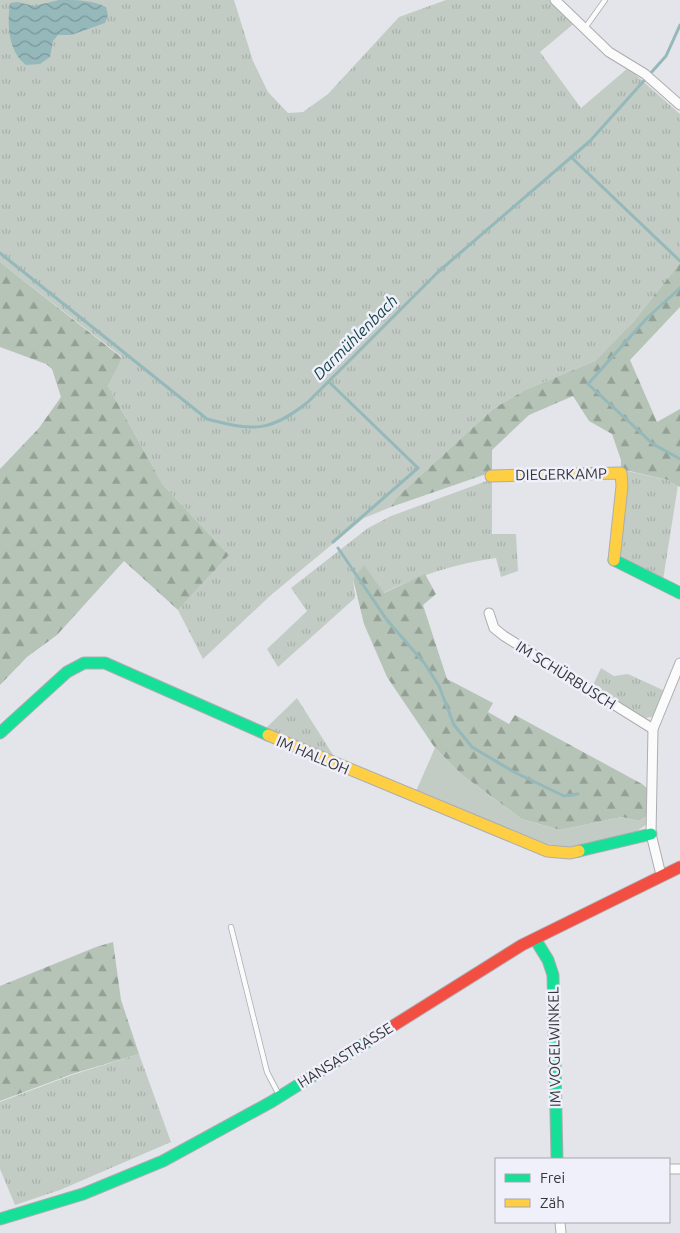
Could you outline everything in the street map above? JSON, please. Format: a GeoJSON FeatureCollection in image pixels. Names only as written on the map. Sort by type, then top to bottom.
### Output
{"type":"FeatureCollection","features":[{"type":"Feature","properties":{"kind":"street"},"geometry":{"type":"LineString","coordinates":[[555,0],[610,52],[645,74],[680,105]]}},
{"type":"Feature","properties":{"kind":"street","name":"DIEGERKAMP"},"geometry":{"type":"LineString","coordinates":[[491,476],[621,473],[622,486],[614,561],[680,593]]}},
{"type":"Feature","properties":{"kind":"street","name":"IM SCHÜRBUSCH"},"geometry":{"type":"LineString","coordinates":[[489,613],[494,628],[504,636],[653,729]]}},
{"type":"Feature","properties":{"kind":"street","name":"IM HALLOH"},"geometry":{"type":"LineString","coordinates":[[0,733],[67,672],[84,663],[105,663],[305,752],[546,851],[570,853],[650,834]]}},
{"type":"Feature","properties":{"kind":"street"},"geometry":{"type":"LineString","coordinates":[[661,875],[650,834],[653,729],[679,666]]}},
{"type":"Feature","properties":{"kind":"street","name":"HANSASTRASSE"},"geometry":{"type":"LineString","coordinates":[[0,1219],[83,1194],[164,1161],[280,1096],[535,939],[680,867]]}},
{"type":"Feature","properties":{"kind":"street","name":"IM VOGELWINKEL"},"geometry":{"type":"LineString","coordinates":[[535,939],[548,960],[553,975],[557,1158]]}},
{"type":"Feature","properties":{"kind":"lane"},"geometry":{"type":"LineString","coordinates":[[585,28],[605,0]]}},
{"type":"Feature","properties":{"kind":"lane"},"geometry":{"type":"LineString","coordinates":[[230,927],[267,1072],[280,1096]]}},
{"type":"Feature","properties":{"kind":"green space"},"geometry":{"type":"Polygon","coordinates":[[[0,0],[234,0],[253,61],[268,92],[288,113],[303,112],[328,94],[399,17],[446,0],[554,0],[577,21],[540,52],[581,108],[628,68],[680,114],[680,263],[634,321],[595,361],[525,390],[493,409],[396,498],[391,507],[364,518],[271,595],[203,659],[178,610],[229,555],[163,485],[108,386],[122,357],[0,262],[0,0]]]}},
{"type":"Feature","properties":{"kind":"green space"},"geometry":{"type":"Polygon","coordinates":[[[0,262],[122,358],[108,386],[163,485],[229,555],[178,610],[124,561],[57,635],[27,657],[0,685],[0,469],[39,428],[61,397],[52,369],[46,364],[0,347],[0,262]]]}},
{"type":"Feature","properties":{"kind":"green space"},"geometry":{"type":"Polygon","coordinates":[[[680,263],[680,307],[630,360],[657,422],[680,409],[680,487],[668,480],[621,469],[621,460],[612,434],[589,421],[573,396],[529,415],[492,450],[492,472],[391,507],[396,498],[493,409],[525,390],[595,361],[634,321],[680,263]]]}},
{"type":"Feature","properties":{"kind":"green space"},"geometry":{"type":"Polygon","coordinates":[[[627,471],[668,480],[678,485],[663,580],[623,561],[620,553],[627,471]]]}},
{"type":"Feature","properties":{"kind":"green space"},"geometry":{"type":"Polygon","coordinates":[[[492,479],[492,534],[516,534],[518,571],[501,577],[496,558],[480,560],[438,571],[383,593],[364,566],[353,579],[355,598],[278,667],[267,649],[307,611],[291,588],[368,528],[391,516],[492,479]]]}},
{"type":"Feature","properties":{"kind":"green space"},"geometry":{"type":"Polygon","coordinates":[[[364,565],[384,593],[425,574],[436,594],[423,605],[447,679],[493,703],[488,712],[509,724],[515,715],[642,784],[647,788],[647,816],[639,821],[622,817],[560,830],[522,819],[462,775],[435,748],[387,677],[364,624],[353,579],[364,565]]]}},
{"type":"Feature","properties":{"kind":"green space"},"geometry":{"type":"Polygon","coordinates":[[[601,668],[614,676],[628,674],[665,691],[654,716],[645,718],[592,687],[601,668]]]}},
{"type":"Feature","properties":{"kind":"green space"},"geometry":{"type":"Polygon","coordinates":[[[297,698],[335,758],[265,729],[297,698]]]}},
{"type":"Feature","properties":{"kind":"green space"},"geometry":{"type":"Polygon","coordinates":[[[435,748],[462,775],[522,819],[560,830],[622,817],[639,821],[647,816],[647,824],[634,833],[570,848],[546,844],[416,791],[435,748]]]}},
{"type":"Feature","properties":{"kind":"green space"},"geometry":{"type":"Polygon","coordinates":[[[113,942],[121,1000],[139,1054],[72,1074],[0,1101],[0,986],[96,947],[113,942]]]}},
{"type":"Feature","properties":{"kind":"green space"},"geometry":{"type":"Polygon","coordinates":[[[139,1054],[171,1142],[60,1190],[15,1205],[0,1169],[0,1102],[72,1075],[139,1054]]]}},
{"type":"Feature","properties":{"kind":"water"},"geometry":{"type":"Polygon","coordinates":[[[59,0],[77,0],[106,7],[108,15],[105,23],[71,35],[58,35],[53,41],[50,57],[40,64],[26,65],[15,52],[12,45],[9,29],[10,3],[18,2],[34,6],[59,0]]]}},
{"type":"Feature","properties":{"kind":"waterway","name":"Darmühlenbach"},"geometry":{"type":"LineString","coordinates":[[0,253],[207,419],[249,427],[271,424],[308,402],[438,272],[590,141],[666,56],[680,25]]}},
{"type":"Feature","properties":{"kind":"waterway"},"geometry":{"type":"LineString","coordinates":[[571,157],[680,261]]}},
{"type":"Feature","properties":{"kind":"waterway"},"geometry":{"type":"LineString","coordinates":[[680,288],[647,318],[588,384],[653,444],[680,459]]}},
{"type":"Feature","properties":{"kind":"waterway"},"geometry":{"type":"LineString","coordinates":[[329,382],[418,468],[333,542]]}},
{"type":"Feature","properties":{"kind":"waterway"},"geometry":{"type":"LineString","coordinates":[[338,548],[387,620],[425,664],[439,686],[454,725],[472,747],[514,772],[564,796],[578,794]]}},
{"type":"Feature","properties":{"kind":"traffic: fast"},"geometry":{"type":"LineString","coordinates":[[614,560],[680,593]]}},
{"type":"Feature","properties":{"kind":"traffic: fast"},"geometry":{"type":"LineString","coordinates":[[0,733],[67,672],[84,663],[105,663],[268,735]]}},
{"type":"Feature","properties":{"kind":"traffic: fast"},"geometry":{"type":"LineString","coordinates":[[579,851],[651,834]]}},
{"type":"Feature","properties":{"kind":"traffic: fast"},"geometry":{"type":"LineString","coordinates":[[535,939],[548,960],[553,975],[557,1158]]}},
{"type":"Feature","properties":{"kind":"traffic: fast"},"geometry":{"type":"LineString","coordinates":[[0,1219],[83,1194],[163,1161],[271,1102],[388,1029]]}},
{"type":"Feature","properties":{"kind":"traffic: slow"},"geometry":{"type":"LineString","coordinates":[[491,476],[621,473],[622,486],[614,560]]}},
{"type":"Feature","properties":{"kind":"traffic: slow"},"geometry":{"type":"LineString","coordinates":[[268,735],[547,851],[570,853],[579,851]]}},
{"type":"Feature","properties":{"kind":"traffic: jam"},"geometry":{"type":"LineString","coordinates":[[388,1029],[522,945],[680,867]]}}]}
